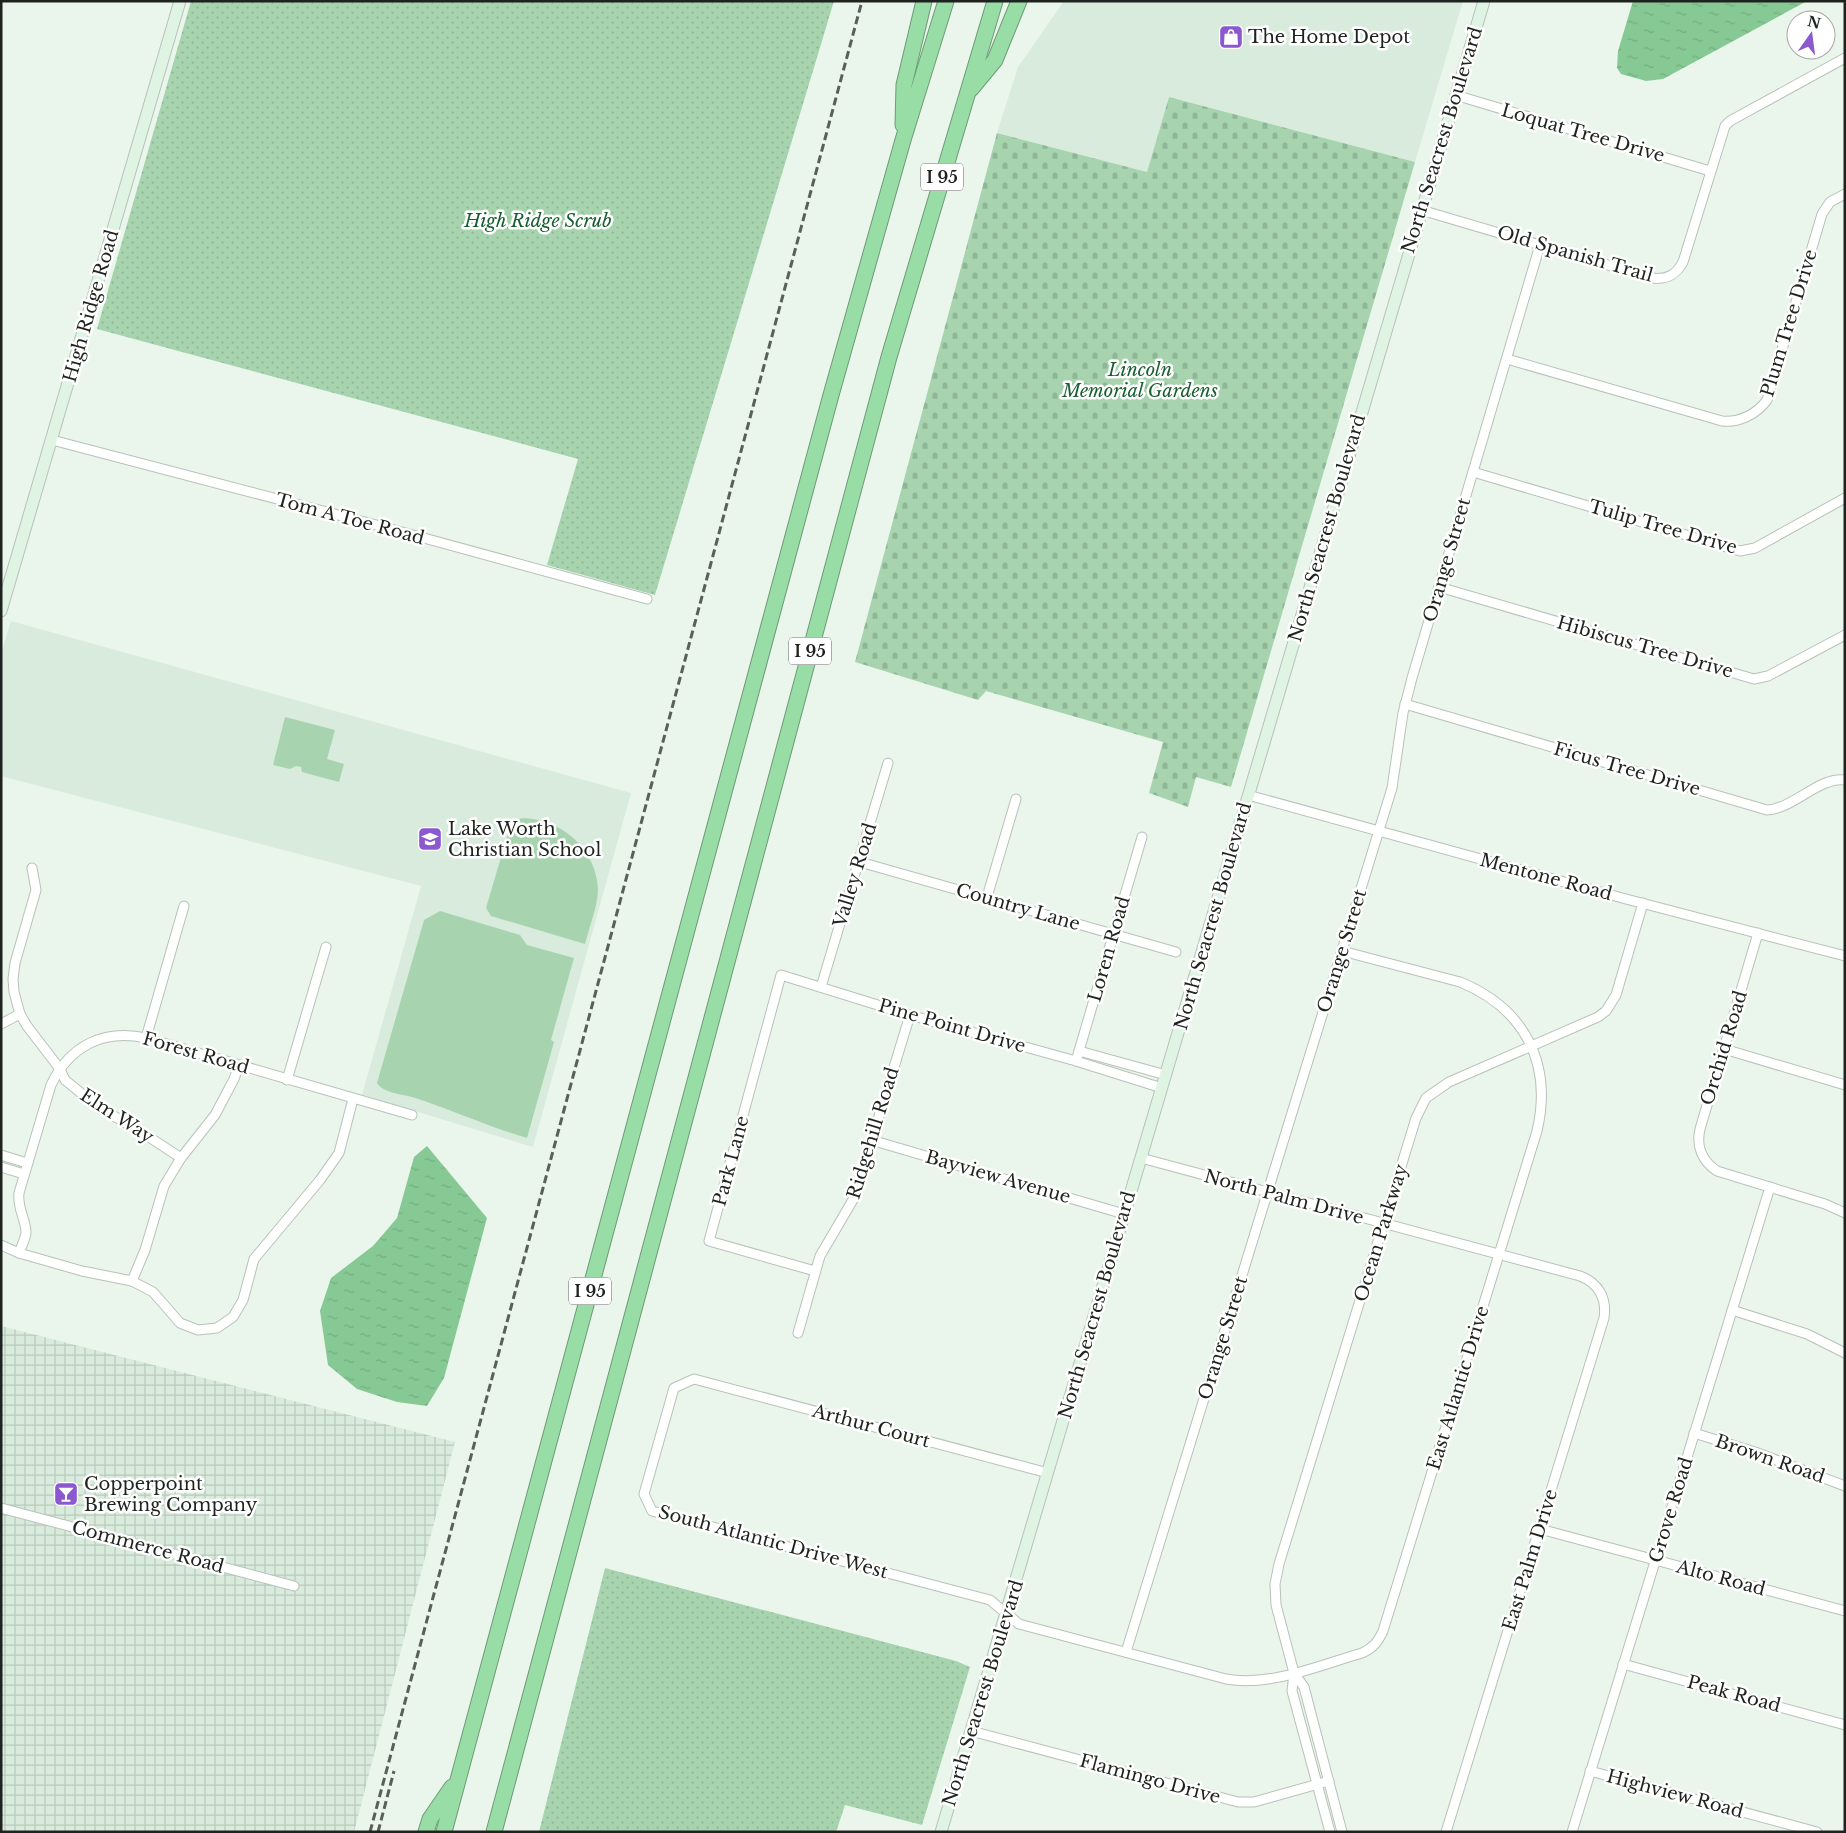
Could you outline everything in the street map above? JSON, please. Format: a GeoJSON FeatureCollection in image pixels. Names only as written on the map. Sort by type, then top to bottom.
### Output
{"type":"FeatureCollection","features":[{"type":"Feature","properties":{"kind":"highway"},"geometry":{"type":"LineString","coordinates":[[903,140],[904,85],[924,1]]}},
{"type":"Feature","properties":{"kind":"highway","name":"I 95"},"geometry":{"type":"LineString","coordinates":[[444,1832],[829,405],[903,140],[946,1]]}},
{"type":"Feature","properties":{"kind":"highway","name":"I 95"},"geometry":{"type":"LineString","coordinates":[[494,1832],[884,375],[995,1]]}},
{"type":"Feature","properties":{"kind":"highway"},"geometry":{"type":"LineString","coordinates":[[966,96],[995,60],[1019,1]]}},
{"type":"Feature","properties":{"kind":"highway"},"geometry":{"type":"LineString","coordinates":[[426,1832],[430,1820],[459,1777]]}},
{"type":"Feature","properties":{"kind":"street","name":"High Ridge Road"},"geometry":{"type":"LineString","coordinates":[[1,611],[180,1]]}},
{"type":"Feature","properties":{"kind":"street","name":"North Seacrest Boulevard"},"geometry":{"type":"LineString","coordinates":[[941,1832],[1484,1]]}},
{"type":"Feature","properties":{"kind":"street","name":"Old Spanish Trail"},"geometry":{"type":"LineString","coordinates":[[1422,210],[1652,278],[1667,278],[1674,274],[1683,262],[1722,133],[1730,121],[1845,58]]}},
{"type":"Feature","properties":{"kind":"street","name":"Loquat Tree Drive"},"geometry":{"type":"LineString","coordinates":[[1455,95],[1710,171]]}},
{"type":"Feature","properties":{"kind":"street","name":"Plum Tree Drive"},"geometry":{"type":"LineString","coordinates":[[1507,359],[1722,421],[1737,421],[1756,411],[1766,400],[1822,214],[1830,202],[1845,194]]}},
{"type":"Feature","properties":{"kind":"street","name":"Orange Street"},"geometry":{"type":"LineString","coordinates":[[1126,1652],[1379,830],[1395,771],[1405,704],[1540,245]]}},
{"type":"Feature","properties":{"kind":"street","name":"Tom A Toe Road"},"geometry":{"type":"LineString","coordinates":[[52,440],[380,526],[647,599]]}},
{"type":"Feature","properties":{"kind":"street","name":"Tulip Tree Drive"},"geometry":{"type":"LineString","coordinates":[[1473,472],[1740,551],[1755,548],[1845,498]]}},
{"type":"Feature","properties":{"kind":"street","name":"Hibiscus Tree Drive"},"geometry":{"type":"LineString","coordinates":[[1439,587],[1754,680],[1768,676],[1845,635]]}},
{"type":"Feature","properties":{"kind":"street","name":"Ficus Tree Drive"},"geometry":{"type":"LineString","coordinates":[[1405,704],[1767,810],[1781,807],[1832,780],[1845,780]]}},
{"type":"Feature","properties":{"kind":"street","name":"Valley Road"},"geometry":{"type":"LineString","coordinates":[[821,987],[860,862],[888,763]]}},
{"type":"Feature","properties":{"kind":"street","name":"Mentone Road"},"geometry":{"type":"LineString","coordinates":[[1248,796],[1845,956]]}},
{"type":"Feature","properties":{"kind":"street"},"geometry":{"type":"LineString","coordinates":[[987,897],[1016,799]]}},
{"type":"Feature","properties":{"kind":"street","name":"Loren Road"},"geometry":{"type":"LineString","coordinates":[[1076,1061],[1142,836]]}},
{"type":"Feature","properties":{"kind":"street","name":"Country Lane"},"geometry":{"type":"LineString","coordinates":[[860,862],[1176,952]]}},
{"type":"Feature","properties":{"kind":"street","name":"Elm Way"},"geometry":{"type":"LineString","coordinates":[[32,868],[36,890],[15,963],[13,979],[14,992],[20,1014],[26,1026],[60,1069],[65,1080],[98,1106],[180,1158]]}},
{"type":"Feature","properties":{"kind":"street","name":"Ocean Parkway"},"geometry":{"type":"LineString","coordinates":[[1342,1832],[1304,1687],[1294,1673],[1276,1605],[1274,1584],[1416,1118],[1426,1098],[1449,1082],[1598,1017],[1606,1011],[1613,1002],[1619,987],[1643,903]]}},
{"type":"Feature","properties":{"kind":"street"},"geometry":{"type":"LineString","coordinates":[[146,1038],[184,906]]}},
{"type":"Feature","properties":{"kind":"street","name":"Orchid Road"},"geometry":{"type":"LineString","coordinates":[[1758,933],[1698,1136],[1700,1150],[1707,1162],[1717,1170],[1724,1174],[1770,1187]]}},
{"type":"Feature","properties":{"kind":"street"},"geometry":{"type":"LineString","coordinates":[[287,1080],[326,947]]}},
{"type":"Feature","properties":{"kind":"street","name":"East Atlantic Drive"},"geometry":{"type":"LineString","coordinates":[[1007,1613],[1019,1624],[1236,1681],[1257,1681],[1294,1673],[1362,1653],[1375,1645],[1380,1638],[1541,1114],[1542,1098],[1538,1065],[1531,1046],[1520,1026],[1497,1002],[1475,988],[1460,982],[1342,951]]}},
{"type":"Feature","properties":{"kind":"street","name":"Pine Point Drive"},"geometry":{"type":"LineString","coordinates":[[781,975],[910,1015],[1076,1061],[1162,1088]]}},
{"type":"Feature","properties":{"kind":"street","name":"Park Lane"},"geometry":{"type":"LineString","coordinates":[[781,975],[709,1241],[815,1271]]}},
{"type":"Feature","properties":{"kind":"street"},"geometry":{"type":"LineString","coordinates":[[1,1024],[20,1014]]}},
{"type":"Feature","properties":{"kind":"street","name":"Ridgehill Road"},"geometry":{"type":"LineString","coordinates":[[798,1332],[815,1271],[828,1242],[854,1198],[910,1015]]}},
{"type":"Feature","properties":{"kind":"street","name":"Forest Road"},"geometry":{"type":"LineString","coordinates":[[19,1253],[26,1233],[18,1200],[27,1163],[51,1085],[60,1069],[74,1053],[96,1040],[120,1035],[146,1038],[412,1115]]}},
{"type":"Feature","properties":{"kind":"street"},"geometry":{"type":"LineString","coordinates":[[1724,1049],[1845,1085]]}},
{"type":"Feature","properties":{"kind":"street"},"geometry":{"type":"LineString","coordinates":[[1079,1050],[1166,1075]]}},
{"type":"Feature","properties":{"kind":"street"},"geometry":{"type":"LineString","coordinates":[[1124,1076],[1128,1064]]}},
{"type":"Feature","properties":{"kind":"street"},"geometry":{"type":"LineString","coordinates":[[132,1281],[145,1250],[164,1186],[180,1158],[215,1115],[234,1079],[239,1065]]}},
{"type":"Feature","properties":{"kind":"street"},"geometry":{"type":"LineString","coordinates":[[1,1245],[19,1253],[82,1272],[132,1281],[153,1292],[180,1323],[198,1330],[217,1328],[232,1317],[243,1300],[254,1259],[320,1180],[339,1153],[352,1099]]}},
{"type":"Feature","properties":{"kind":"street","name":"Bayview Avenue"},"geometry":{"type":"LineString","coordinates":[[871,1140],[1124,1214]]}},
{"type":"Feature","properties":{"kind":"street"},"geometry":{"type":"LineString","coordinates":[[1,1155],[27,1163]]}},
{"type":"Feature","properties":{"kind":"street","name":"North Palm Drive"},"geometry":{"type":"LineString","coordinates":[[1141,1158],[1580,1276],[1593,1283],[1598,1289]]}},
{"type":"Feature","properties":{"kind":"street"},"geometry":{"type":"LineString","coordinates":[[1,1167],[24,1174]]}},
{"type":"Feature","properties":{"kind":"street"},"geometry":{"type":"LineString","coordinates":[[1770,1187],[1845,1212]]}},
{"type":"Feature","properties":{"kind":"street","name":"Grove Road"},"geometry":{"type":"LineString","coordinates":[[1572,1832],[1770,1187]]}},
{"type":"Feature","properties":{"kind":"street","name":"East Palm Drive"},"geometry":{"type":"LineString","coordinates":[[1446,1832],[1604,1318],[1605,1303],[1598,1289]]}},
{"type":"Feature","properties":{"kind":"street"},"geometry":{"type":"LineString","coordinates":[[1732,1310],[1807,1334],[1845,1353]]}},
{"type":"Feature","properties":{"kind":"street","name":"Arthur Court"},"geometry":{"type":"LineString","coordinates":[[694,1378],[1048,1473]]}},
{"type":"Feature","properties":{"kind":"street","name":"South Atlantic Drive West"},"geometry":{"type":"LineString","coordinates":[[694,1378],[674,1388],[644,1494],[652,1511],[990,1600],[1007,1613]]}},
{"type":"Feature","properties":{"kind":"street","name":"Brown Road"},"geometry":{"type":"LineString","coordinates":[[1694,1433],[1764,1455],[1845,1486]]}},
{"type":"Feature","properties":{"kind":"street","name":"Commerce Road"},"geometry":{"type":"LineString","coordinates":[[1,1508],[294,1586]]}},
{"type":"Feature","properties":{"kind":"street","name":"Alto Road"},"geometry":{"type":"LineString","coordinates":[[1540,1529],[1845,1611]]}},
{"type":"Feature","properties":{"kind":"street","name":"Peak Road"},"geometry":{"type":"LineString","coordinates":[[1623,1664],[1845,1725]]}},
{"type":"Feature","properties":{"kind":"street","name":"Ocean Parkway"},"geometry":{"type":"LineString","coordinates":[[1294,1673],[1292,1691],[1330,1832]]}},
{"type":"Feature","properties":{"kind":"street","name":"Flamingo Drive"},"geometry":{"type":"LineString","coordinates":[[971,1731],[1238,1802],[1254,1802],[1329,1781]]}},
{"type":"Feature","properties":{"kind":"street","name":"Highview Road"},"geometry":{"type":"LineString","coordinates":[[1590,1771],[1817,1832]]}},
{"type":"Feature","properties":{"kind":"shaded area"},"geometry":{"type":"Polygon","coordinates":[[[1064,1],[1463,1],[1415,162],[1169,97],[1147,172],[997,133],[1018,67],[1064,1]]]}},
{"type":"Feature","properties":{"kind":"shaded area","name":"Lake Worth Christian School"},"geometry":{"type":"Polygon","coordinates":[[[11,621],[631,793],[533,1147],[362,1095],[421,886],[1,776],[1,654],[11,621]]]}},
{"type":"Feature","properties":{"kind":"shaded area"},"geometry":{"type":"Polygon","coordinates":[[[1,1326],[455,1442],[354,1832],[1,1832],[1,1326]]]}},
{"type":"Feature","properties":{"kind":"green space","name":"High Ridge Scrub"},"geometry":{"type":"Polygon","coordinates":[[[191,1],[834,1],[655,595],[547,565],[578,459],[97,329],[191,1]]]}},
{"type":"Feature","properties":{"kind":"green space","name":"Lincoln Memorial Gardens"},"geometry":{"type":"Polygon","coordinates":[[[1169,97],[1415,162],[1231,787],[1196,777],[1188,807],[1149,793],[1163,742],[986,691],[978,700],[855,662],[997,133],[1147,172],[1169,97]]]}},
{"type":"Feature","properties":{"kind":"green space"},"geometry":{"type":"Polygon","coordinates":[[[285,717],[335,730],[327,759],[344,764],[339,782],[302,772],[301,767],[296,766],[290,769],[273,765],[285,717]]]}},
{"type":"Feature","properties":{"kind":"green space"},"geometry":{"type":"Polygon","coordinates":[[[524,818],[552,824],[564,831],[575,840],[592,862],[596,876],[598,896],[585,944],[491,916],[486,908],[512,820],[524,818]]]}},
{"type":"Feature","properties":{"kind":"green space"},"geometry":{"type":"Polygon","coordinates":[[[440,911],[520,935],[527,945],[574,958],[551,1040],[554,1042],[527,1138],[427,1102],[388,1091],[377,1083],[424,920],[440,911]]]}},
{"type":"Feature","properties":{"kind":"green space"},"geometry":{"type":"Polygon","coordinates":[[[605,1568],[956,1661],[970,1667],[922,1825],[845,1805],[836,1832],[539,1832],[605,1568]]]}},
{"type":"Feature","properties":{"kind":"water"},"geometry":{"type":"Polygon","coordinates":[[[1633,1],[1807,1],[1790,10],[1786,10],[1786,12],[1663,79],[1646,81],[1621,74],[1617,68],[1618,51],[1633,1]]]}},
{"type":"Feature","properties":{"kind":"water"},"geometry":{"type":"Polygon","coordinates":[[[427,1146],[487,1218],[444,1378],[427,1406],[397,1402],[357,1389],[328,1365],[320,1311],[331,1278],[373,1246],[397,1218],[414,1157],[427,1146]]]}},
{"type":"Feature","properties":{"kind":"railway"},"geometry":{"type":"LineString","coordinates":[[370,1832],[862,1]]}},
{"type":"Feature","properties":{"kind":"railway"},"geometry":{"type":"LineString","coordinates":[[378,1832],[394,1771]]}},
{"type":"Feature","properties":{"kind":"place","name":"The Home Depot"},"geometry":{"type":"Point","coordinates":[1231,37]}},
{"type":"Feature","properties":{"kind":"place","name":"Lake Worth Christian School"},"geometry":{"type":"Point","coordinates":[430,839]}},
{"type":"Feature","properties":{"kind":"place","name":"Copperpoint Brewing Company"},"geometry":{"type":"Point","coordinates":[66,1494]}}]}
